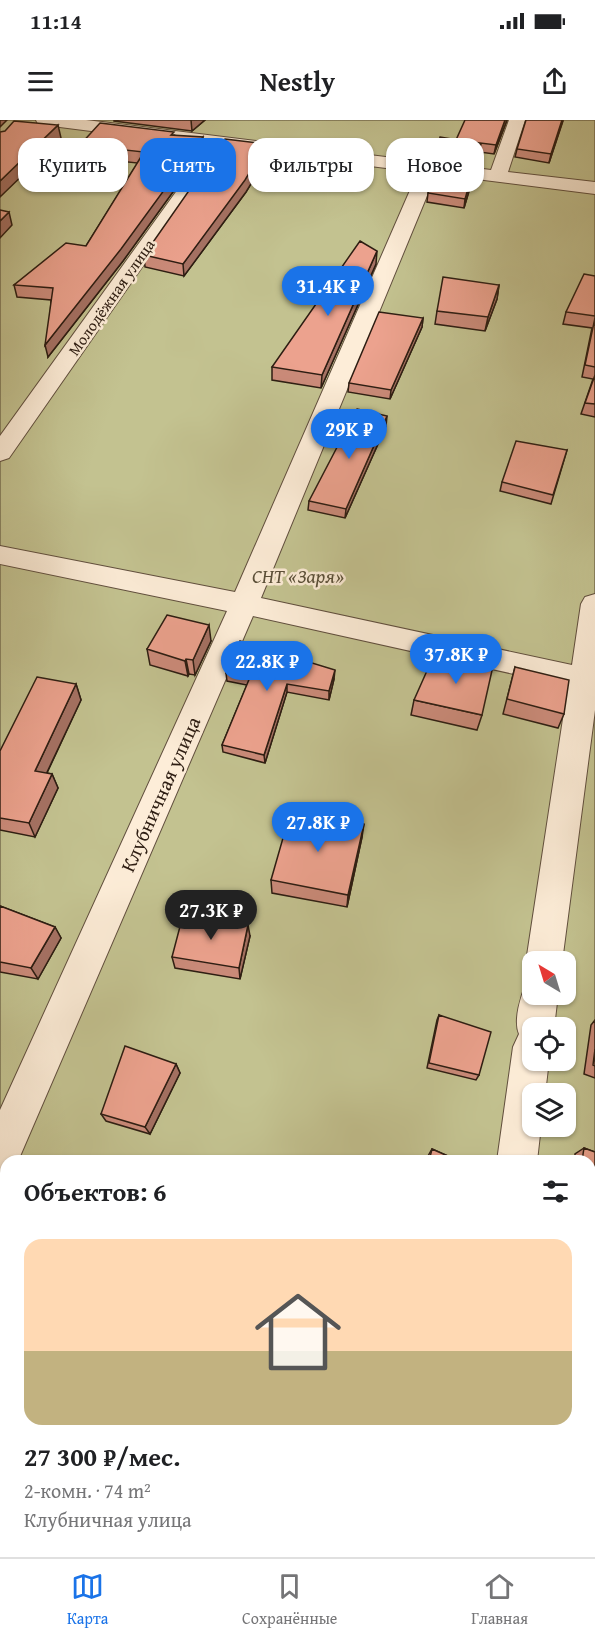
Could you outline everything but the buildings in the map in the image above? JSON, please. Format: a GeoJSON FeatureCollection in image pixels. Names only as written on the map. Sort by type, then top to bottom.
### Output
{"type":"FeatureCollection","features":[{"type":"Feature","properties":{"kind":"street"},"geometry":{"type":"LineString","coordinates":[[44,120],[196,138]]}},
{"type":"Feature","properties":{"kind":"street"},"geometry":{"type":"LineString","coordinates":[[498,176],[517,120]]}},
{"type":"Feature","properties":{"kind":"street"},"geometry":{"type":"LineString","coordinates":[[264,138],[270,129]]}},
{"type":"Feature","properties":{"kind":"street"},"geometry":{"type":"LineString","coordinates":[[484,174],[595,188]]}},
{"type":"Feature","properties":{"kind":"street","name":"Молодёжная улица"},"geometry":{"type":"LineString","coordinates":[[0,453],[185,192]]}},
{"type":"Feature","properties":{"kind":"street","name":"Клубничная улица"},"geometry":{"type":"LineString","coordinates":[[0,1155],[244,604],[419,192]]}},
{"type":"Feature","properties":{"kind":"street"},"geometry":{"type":"LineString","coordinates":[[0,555],[244,604],[589,680]]}},
{"type":"Feature","properties":{"kind":"street"},"geometry":{"type":"LineString","coordinates":[[546,951],[589,680],[595,604]]}},
{"type":"Feature","properties":{"kind":"street"},"geometry":{"type":"LineString","coordinates":[[518,1155],[529,1071]]}},
{"type":"Feature","properties":{"kind":"green space","name":"СНТ «Заря»"},"geometry":{"type":"Polygon","coordinates":[[[0,120],[595,120],[595,1155],[0,1155],[0,120]]]}}]}
